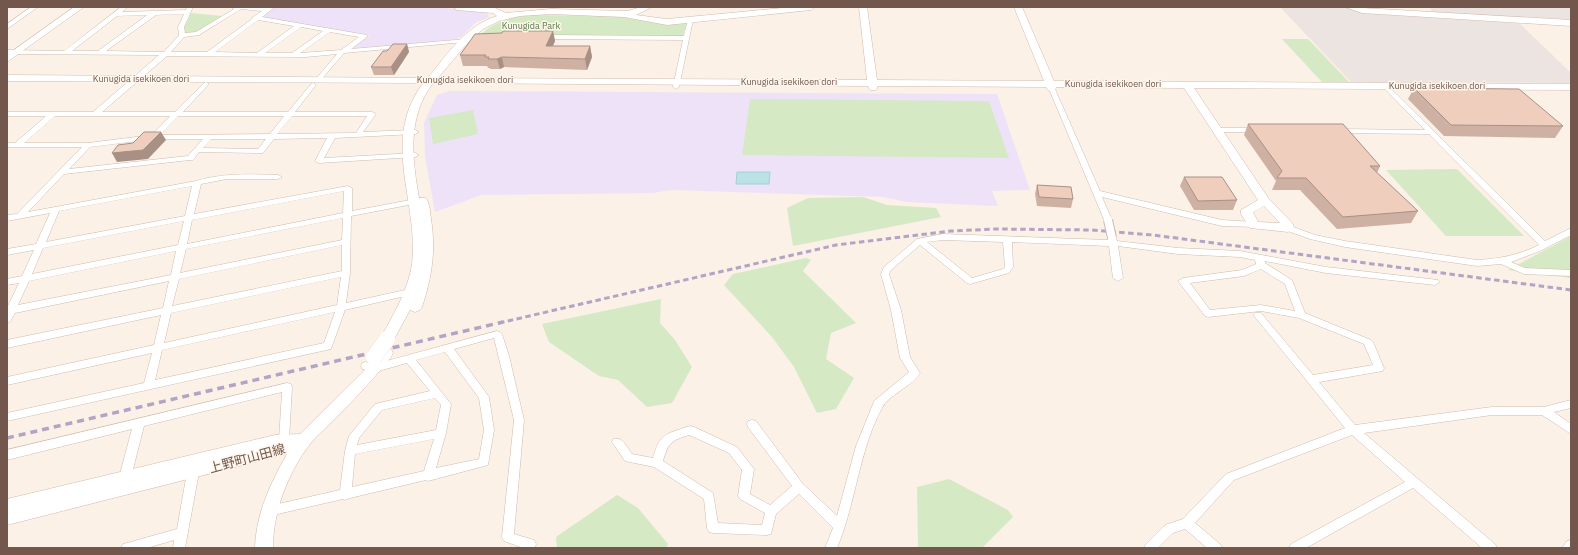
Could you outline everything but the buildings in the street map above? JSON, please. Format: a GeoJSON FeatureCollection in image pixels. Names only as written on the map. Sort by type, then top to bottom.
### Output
{"type":"FeatureCollection","features":[{"type":"Feature","properties":{"kind":"street"},"geometry":{"type":"LineString","coordinates":[[8,25],[36,7]]}},
{"type":"Feature","properties":{"kind":"street"},"geometry":{"type":"LineString","coordinates":[[7,59],[12,52],[80,7]]}},
{"type":"Feature","properties":{"kind":"street"},"geometry":{"type":"LineString","coordinates":[[65,53],[125,7]]}},
{"type":"Feature","properties":{"kind":"street"},"geometry":{"type":"LineString","coordinates":[[234,7],[269,9]]}},
{"type":"Feature","properties":{"kind":"street"},"geometry":{"type":"LineString","coordinates":[[457,7],[495,11],[504,16]]}},
{"type":"Feature","properties":{"kind":"street"},"geometry":{"type":"LineString","coordinates":[[264,548],[266,527],[270,511],[288,468],[305,439],[326,408],[381,353],[415,306],[417,291],[426,276],[429,250],[418,200],[411,155],[412,132],[430,83],[481,26],[504,16],[529,12],[619,14],[637,12],[648,7]]}},
{"type":"Feature","properties":{"kind":"street"},"geometry":{"type":"LineString","coordinates":[[619,14],[656,21],[690,20],[780,12],[811,7]]}},
{"type":"Feature","properties":{"kind":"street"},"geometry":{"type":"LineString","coordinates":[[863,7],[872,85]]}},
{"type":"Feature","properties":{"kind":"street"},"geometry":{"type":"LineString","coordinates":[[1018,7],[1108,220],[1113,241],[1118,278]]}},
{"type":"Feature","properties":{"kind":"street"},"geometry":{"type":"LineString","coordinates":[[1349,7],[1362,10],[1571,23]]}},
{"type":"Feature","properties":{"kind":"street"},"geometry":{"type":"LineString","coordinates":[[96,114],[166,53],[182,35],[197,34],[239,8]]}},
{"type":"Feature","properties":{"kind":"street"},"geometry":{"type":"LineString","coordinates":[[210,53],[269,9]]}},
{"type":"Feature","properties":{"kind":"street"},"geometry":{"type":"LineString","coordinates":[[116,14],[189,10]]}},
{"type":"Feature","properties":{"kind":"street"},"geometry":{"type":"LineString","coordinates":[[182,35],[181,27],[189,10]]}},
{"type":"Feature","properties":{"kind":"street"},"geometry":{"type":"LineString","coordinates":[[99,53],[154,13]]}},
{"type":"Feature","properties":{"kind":"street"},"geometry":{"type":"LineString","coordinates":[[197,150],[260,151],[342,52],[365,36],[255,18]]}},
{"type":"Feature","properties":{"kind":"street"},"geometry":{"type":"LineString","coordinates":[[676,84],[690,20]]}},
{"type":"Feature","properties":{"kind":"street"},"geometry":{"type":"LineString","coordinates":[[259,54],[300,25]]}},
{"type":"Feature","properties":{"kind":"street"},"geometry":{"type":"LineString","coordinates":[[294,54],[329,30]]}},
{"type":"Feature","properties":{"kind":"street"},"geometry":{"type":"LineString","coordinates":[[533,37],[686,38]]}},
{"type":"Feature","properties":{"kind":"street"},"geometry":{"type":"LineString","coordinates":[[12,52],[294,54],[342,52],[470,38]]}},
{"type":"Feature","properties":{"kind":"street","name":"Kunugida isekikoen dori"},"geometry":{"type":"LineString","coordinates":[[7,78],[206,84],[316,82]]}},
{"type":"Feature","properties":{"kind":"street","name":"Kunugida isekikoen dori"},"geometry":{"type":"LineString","coordinates":[[7,84],[134,81],[1388,88],[1571,87]]}},
{"type":"Feature","properties":{"kind":"street"},"geometry":{"type":"LineString","coordinates":[[154,137],[206,84]]}},
{"type":"Feature","properties":{"kind":"street"},"geometry":{"type":"LineString","coordinates":[[1189,87],[1265,201],[1287,224],[1288,228]]}},
{"type":"Feature","properties":{"kind":"street"},"geometry":{"type":"LineString","coordinates":[[1388,88],[1544,245]]}},
{"type":"Feature","properties":{"kind":"street","name":"Kunugida isekikoen dori"},"geometry":{"type":"LineString","coordinates":[[1388,88],[1571,92]]}},
{"type":"Feature","properties":{"kind":"street"},"geometry":{"type":"LineString","coordinates":[[7,114],[372,114],[358,135]]}},
{"type":"Feature","properties":{"kind":"street"},"geometry":{"type":"LineString","coordinates":[[17,145],[53,114]]}},
{"type":"Feature","properties":{"kind":"street"},"geometry":{"type":"LineString","coordinates":[[1217,130],[1265,130]]}},
{"type":"Feature","properties":{"kind":"street"},"geometry":{"type":"LineString","coordinates":[[1328,131],[1431,132]]}},
{"type":"Feature","properties":{"kind":"street"},"geometry":{"type":"LineString","coordinates":[[7,145],[88,145],[154,137],[332,136],[412,132]]}},
{"type":"Feature","properties":{"kind":"street"},"geometry":{"type":"LineString","coordinates":[[332,136],[319,161],[411,155]]}},
{"type":"Feature","properties":{"kind":"street"},"geometry":{"type":"LineString","coordinates":[[62,172],[190,158],[209,137]]}},
{"type":"Feature","properties":{"kind":"street"},"geometry":{"type":"LineString","coordinates":[[20,215],[88,145]]}},
{"type":"Feature","properties":{"kind":"street"},"geometry":{"type":"LineString","coordinates":[[7,218],[197,183],[206,180],[253,176],[278,178]]}},
{"type":"Feature","properties":{"kind":"street"},"geometry":{"type":"LineString","coordinates":[[149,385],[197,183]]}},
{"type":"Feature","properties":{"kind":"street"},"geometry":{"type":"LineString","coordinates":[[7,252],[348,188],[346,273],[341,308],[328,346],[7,417]]}},
{"type":"Feature","properties":{"kind":"street"},"geometry":{"type":"LineString","coordinates":[[1096,193],[1222,223],[1288,228],[1309,236],[1345,244],[1469,262],[1504,262],[1521,257],[1571,232]]}},
{"type":"Feature","properties":{"kind":"street"},"geometry":{"type":"LineString","coordinates":[[7,282],[418,200]]}},
{"type":"Feature","properties":{"kind":"street"},"geometry":{"type":"LineString","coordinates":[[1254,225],[1246,214],[1247,210],[1265,201]]}},
{"type":"Feature","properties":{"kind":"street"},"geometry":{"type":"LineString","coordinates":[[7,320],[9,310],[26,278],[56,209]]}},
{"type":"Feature","properties":{"kind":"street"},"geometry":{"type":"LineString","coordinates":[[831,548],[840,527],[860,446],[878,404],[915,373],[905,358],[896,310],[885,274],[887,269],[920,241],[942,237],[1113,241],[1178,251],[1240,254],[1260,261],[1434,282]]}},
{"type":"Feature","properties":{"kind":"street"},"geometry":{"type":"LineString","coordinates":[[920,241],[970,281],[1006,271],[1010,267],[1007,238]]}},
{"type":"Feature","properties":{"kind":"street"},"geometry":{"type":"LineString","coordinates":[[9,310],[346,242]]}},
{"type":"Feature","properties":{"kind":"street"},"geometry":{"type":"LineString","coordinates":[[1260,261],[1289,282],[1301,315]]}},
{"type":"Feature","properties":{"kind":"street"},"geometry":{"type":"LineString","coordinates":[[1260,261],[1244,273],[1183,281],[1208,314],[1261,308],[1301,315],[1368,342],[1379,368],[1311,379]]}},
{"type":"Feature","properties":{"kind":"street"},"geometry":{"type":"LineString","coordinates":[[1504,262],[1524,270],[1571,273]]}},
{"type":"Feature","properties":{"kind":"street"},"geometry":{"type":"LineString","coordinates":[[7,344],[346,273]]}},
{"type":"Feature","properties":{"kind":"street"},"geometry":{"type":"LineString","coordinates":[[7,381],[417,291]]}},
{"type":"Feature","properties":{"kind":"street"},"geometry":{"type":"LineString","coordinates":[[1258,314],[1353,430],[1413,483],[1491,548]]}},
{"type":"Feature","properties":{"kind":"street"},"geometry":{"type":"LineString","coordinates":[[381,353],[410,359],[496,334],[504,356],[519,420],[508,537],[530,544],[529,548]]}},
{"type":"Feature","properties":{"kind":"street"},"geometry":{"type":"LineString","coordinates":[[270,511],[484,462],[489,430],[484,397],[447,347]]}},
{"type":"Feature","properties":{"kind":"street"},"geometry":{"type":"LineString","coordinates":[[410,359],[446,404],[441,433],[428,476]]}},
{"type":"Feature","properties":{"kind":"street"},"geometry":{"type":"LineString","coordinates":[[7,455],[287,387],[284,440]]}},
{"type":"Feature","properties":{"kind":"street"},"geometry":{"type":"LineString","coordinates":[[345,495],[350,451],[354,436],[379,407],[438,393]]}},
{"type":"Feature","properties":{"kind":"street"},"geometry":{"type":"LineString","coordinates":[[1150,548],[1169,529],[1187,523],[1230,477],[1353,430],[1492,411],[1544,411],[1571,404]]}},
{"type":"Feature","properties":{"kind":"street"},"geometry":{"type":"LineString","coordinates":[[1544,411],[1571,430]]}},
{"type":"Feature","properties":{"kind":"street"},"geometry":{"type":"LineString","coordinates":[[123,484],[139,423]]}},
{"type":"Feature","properties":{"kind":"street"},"geometry":{"type":"LineString","coordinates":[[752,424],[799,488],[840,527]]}},
{"type":"Feature","properties":{"kind":"street"},"geometry":{"type":"LineString","coordinates":[[657,464],[662,445],[669,437],[690,430],[732,450],[748,470],[744,496],[771,511]]}},
{"type":"Feature","properties":{"kind":"street"},"geometry":{"type":"LineString","coordinates":[[350,451],[441,433]]}},
{"type":"Feature","properties":{"kind":"street","name":"上野町山田線"},"geometry":{"type":"LineString","coordinates":[[14,511],[194,466],[284,440],[305,439]]}},
{"type":"Feature","properties":{"kind":"street","name":"上野町山田線"},"geometry":{"type":"LineString","coordinates":[[194,466],[279,451],[305,439]]}},
{"type":"Feature","properties":{"kind":"street"},"geometry":{"type":"LineString","coordinates":[[617,442],[629,458],[657,464],[709,496],[713,528],[766,530],[771,511],[799,488]]}},
{"type":"Feature","properties":{"kind":"street"},"geometry":{"type":"LineString","coordinates":[[179,548],[194,466]]}},
{"type":"Feature","properties":{"kind":"street"},"geometry":{"type":"LineString","coordinates":[[1295,548],[1413,483]]}},
{"type":"Feature","properties":{"kind":"street"},"geometry":{"type":"LineString","coordinates":[[1187,523],[1216,548]]}},
{"type":"Feature","properties":{"kind":"street"},"geometry":{"type":"LineString","coordinates":[[127,548],[182,533]]}},
{"type":"Feature","properties":{"kind":"street"},"geometry":{"type":"LineString","coordinates":[[1568,548],[1571,545]]}},
{"type":"Feature","properties":{"kind":"shaded area"},"geometry":{"type":"Polygon","coordinates":[[[275,7],[434,7],[487,12],[489,17],[475,23],[461,37],[452,40],[354,49],[352,47],[370,35],[263,18],[262,16],[275,7]]]}},
{"type":"Feature","properties":{"kind":"shaded area"},"geometry":{"type":"Polygon","coordinates":[[[1280,7],[1349,7],[1362,10],[1435,14],[1429,7],[1571,7],[1571,23],[1515,19],[1571,73],[1571,83],[1351,82],[1280,7]]]}},
{"type":"Feature","properties":{"kind":"shaded area"},"geometry":{"type":"Polygon","coordinates":[[[450,91],[997,94],[1030,190],[992,191],[998,206],[906,202],[883,197],[671,190],[653,193],[481,195],[435,212],[425,157],[424,123],[437,95],[450,91]]]}},
{"type":"Feature","properties":{"kind":"green space"},"geometry":{"type":"Polygon","coordinates":[[[191,13],[222,16],[197,33],[186,34],[184,28],[191,13]]]}},
{"type":"Feature","properties":{"kind":"green space","name":"Kunugida Park"},"geometry":{"type":"Polygon","coordinates":[[[530,15],[618,16],[650,22],[683,22],[686,24],[683,38],[478,37],[502,21],[530,15]]]}},
{"type":"Feature","properties":{"kind":"green space"},"geometry":{"type":"Polygon","coordinates":[[[1282,39],[1308,39],[1349,82],[1322,82],[1282,39]]]}},
{"type":"Feature","properties":{"kind":"green space"},"geometry":{"type":"Polygon","coordinates":[[[750,99],[989,101],[1009,158],[742,155],[750,99]]]}},
{"type":"Feature","properties":{"kind":"green space"},"geometry":{"type":"Polygon","coordinates":[[[473,110],[478,134],[433,144],[429,118],[473,110]]]}},
{"type":"Feature","properties":{"kind":"green space"},"geometry":{"type":"Polygon","coordinates":[[[1457,169],[1524,236],[1446,236],[1386,170],[1457,169]]]}},
{"type":"Feature","properties":{"kind":"green space"},"geometry":{"type":"Polygon","coordinates":[[[863,197],[887,205],[936,208],[941,217],[793,246],[787,208],[808,198],[863,197]]]}},
{"type":"Feature","properties":{"kind":"green space"},"geometry":{"type":"Polygon","coordinates":[[[1571,236],[1571,278],[1508,270],[1571,236]]]}},
{"type":"Feature","properties":{"kind":"green space"},"geometry":{"type":"Polygon","coordinates":[[[806,258],[811,260],[803,271],[856,323],[831,333],[826,359],[854,378],[836,409],[817,413],[794,367],[772,337],[724,285],[733,274],[806,258]]]}},
{"type":"Feature","properties":{"kind":"green space"},"geometry":{"type":"Polygon","coordinates":[[[661,299],[660,323],[675,340],[692,367],[672,403],[647,407],[618,380],[599,376],[549,342],[542,324],[661,299]]]}},
{"type":"Feature","properties":{"kind":"green space"},"geometry":{"type":"Polygon","coordinates":[[[949,479],[1008,510],[1013,517],[982,548],[918,548],[917,487],[949,479]]]}},
{"type":"Feature","properties":{"kind":"green space"},"geometry":{"type":"Polygon","coordinates":[[[617,495],[638,508],[668,544],[666,548],[557,548],[556,537],[617,495]]]}},
{"type":"Feature","properties":{"kind":"water"},"geometry":{"type":"Polygon","coordinates":[[[737,172],[770,172],[769,184],[736,184],[737,172]]]}},
{"type":"Feature","properties":{"kind":"railway"},"geometry":{"type":"LineString","coordinates":[[499,323],[836,245],[951,231],[996,229],[1092,230],[1153,235],[1571,290]]}},
{"type":"Feature","properties":{"kind":"railway"},"geometry":{"type":"LineString","coordinates":[[7,438],[503,322]]}}]}
